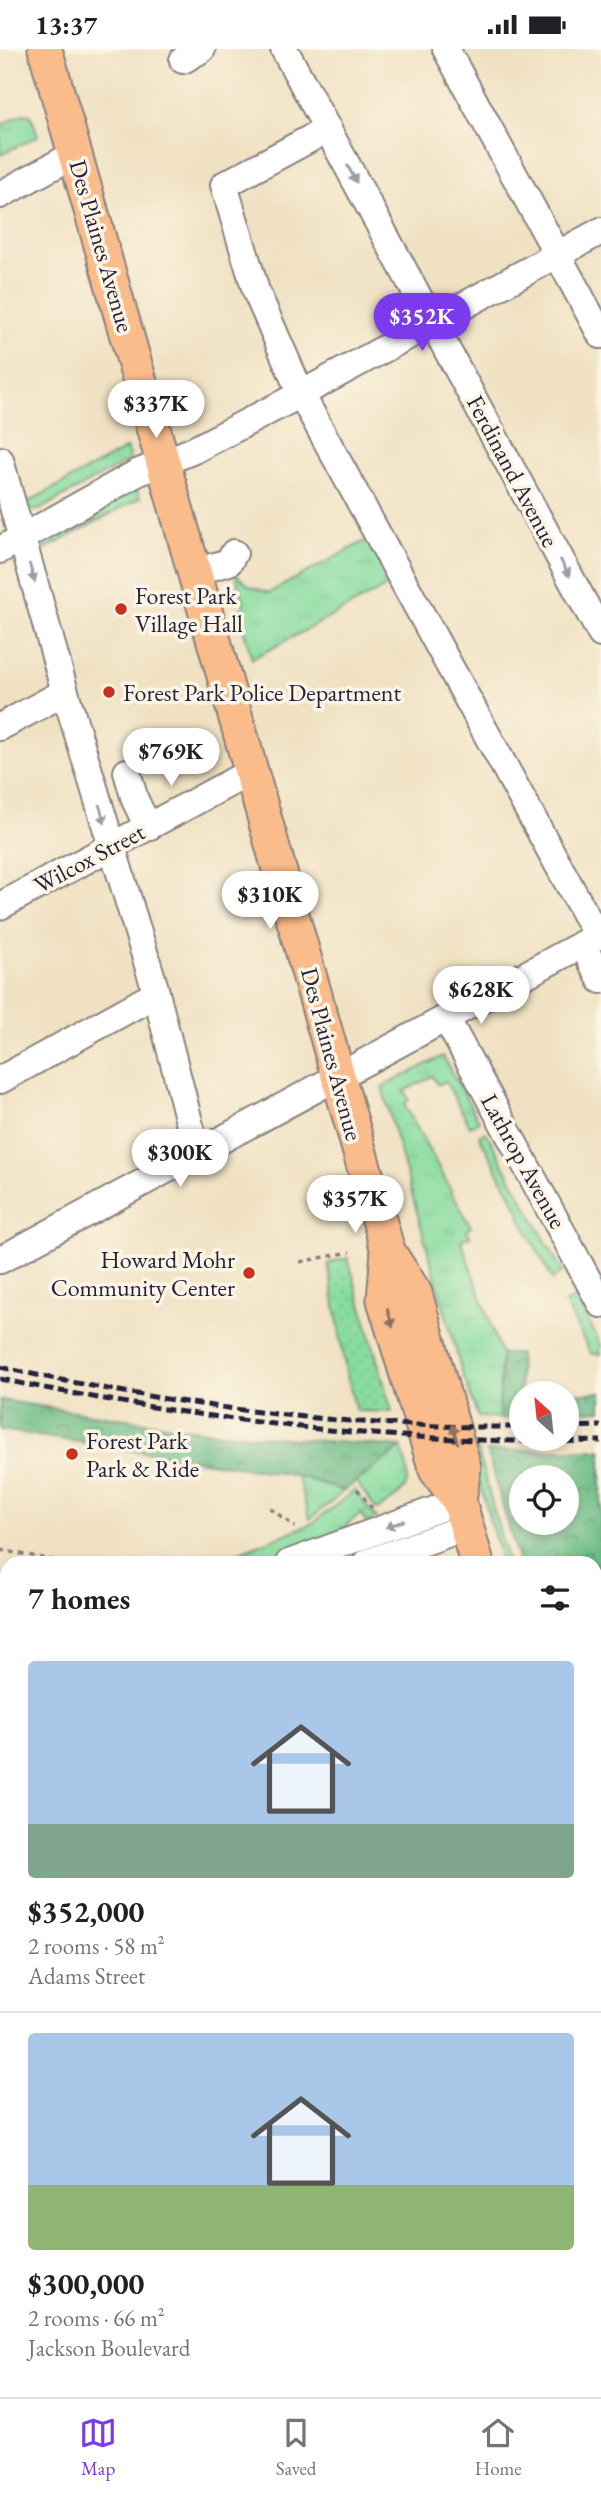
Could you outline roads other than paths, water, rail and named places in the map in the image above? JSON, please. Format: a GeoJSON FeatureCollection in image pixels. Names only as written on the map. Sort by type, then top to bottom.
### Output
{"type":"FeatureCollection","features":[{"type":"Feature","properties":{"kind":"main road","name":"Des Plaines Avenue"},"geometry":{"type":"LineString","coordinates":[[46,49],[388,1251],[415,1293],[419,1306],[464,1467],[462,1514],[475,1556]]}},
{"type":"Feature","properties":{"kind":"street","name":"Ferdinand Avenue"},"geometry":{"type":"LineString","coordinates":[[284,49],[601,634]]}},
{"type":"Feature","properties":{"kind":"street"},"geometry":{"type":"LineString","coordinates":[[446,49],[601,335]]}},
{"type":"Feature","properties":{"kind":"street"},"geometry":{"type":"LineString","coordinates":[[328,129],[224,185],[256,292],[301,394],[593,938],[601,980]]}},
{"type":"Feature","properties":{"kind":"street"},"geometry":{"type":"LineString","coordinates":[[0,195],[75,154]]}},
{"type":"Feature","properties":{"kind":"street"},"geometry":{"type":"LineString","coordinates":[[11,544],[136,473],[194,450],[601,231]]}},
{"type":"Feature","properties":{"kind":"street"},"geometry":{"type":"LineString","coordinates":[[0,460],[11,544],[65,692],[156,994],[197,1153]]}},
{"type":"Feature","properties":{"kind":"street"},"geometry":{"type":"LineString","coordinates":[[195,572],[229,562],[234,553]]}},
{"type":"Feature","properties":{"kind":"street"},"geometry":{"type":"LineString","coordinates":[[0,727],[65,692]]}},
{"type":"Feature","properties":{"kind":"street","name":"Wilcox Street"},"geometry":{"type":"LineString","coordinates":[[0,906],[252,771]]}},
{"type":"Feature","properties":{"kind":"street"},"geometry":{"type":"LineString","coordinates":[[128,772],[135,800],[148,827]]}},
{"type":"Feature","properties":{"kind":"street"},"geometry":{"type":"LineString","coordinates":[[0,1260],[593,938]]}},
{"type":"Feature","properties":{"kind":"street"},"geometry":{"type":"LineString","coordinates":[[0,1080],[156,994]]}},
{"type":"Feature","properties":{"kind":"street","name":"Lathrop Avenue"},"geometry":{"type":"LineString","coordinates":[[446,1018],[601,1304]]}},
{"type":"Feature","properties":{"kind":"street"},"geometry":{"type":"LineString","coordinates":[[314,1556],[462,1514]]}},
{"type":"Feature","properties":{"kind":"street"},"geometry":{"type":"LineString","coordinates":[[380,1556],[462,1514]]}},
{"type":"Feature","properties":{"kind":"railway"},"geometry":{"type":"LineString","coordinates":[[0,1367],[129,1393],[259,1412],[391,1424],[509,1427]]}},
{"type":"Feature","properties":{"kind":"railway"},"geometry":{"type":"LineString","coordinates":[[0,1379],[149,1407],[299,1427],[450,1439],[601,1441]]}},
{"type":"Feature","properties":{"kind":"railway"},"geometry":{"type":"LineString","coordinates":[[579,1427],[601,1426]]}},
{"type":"Feature","properties":{"kind":"place","name":"Forest Park Village Hall"},"geometry":{"type":"Point","coordinates":[121,609]}},
{"type":"Feature","properties":{"kind":"place","name":"Forest Park Police Department"},"geometry":{"type":"Point","coordinates":[109,692]}},
{"type":"Feature","properties":{"kind":"place","name":"Howard Mohr Community Center"},"geometry":{"type":"Point","coordinates":[249,1273]}},
{"type":"Feature","properties":{"kind":"place","name":"Forest Park Park & Ride"},"geometry":{"type":"Point","coordinates":[72,1454]}}]}
